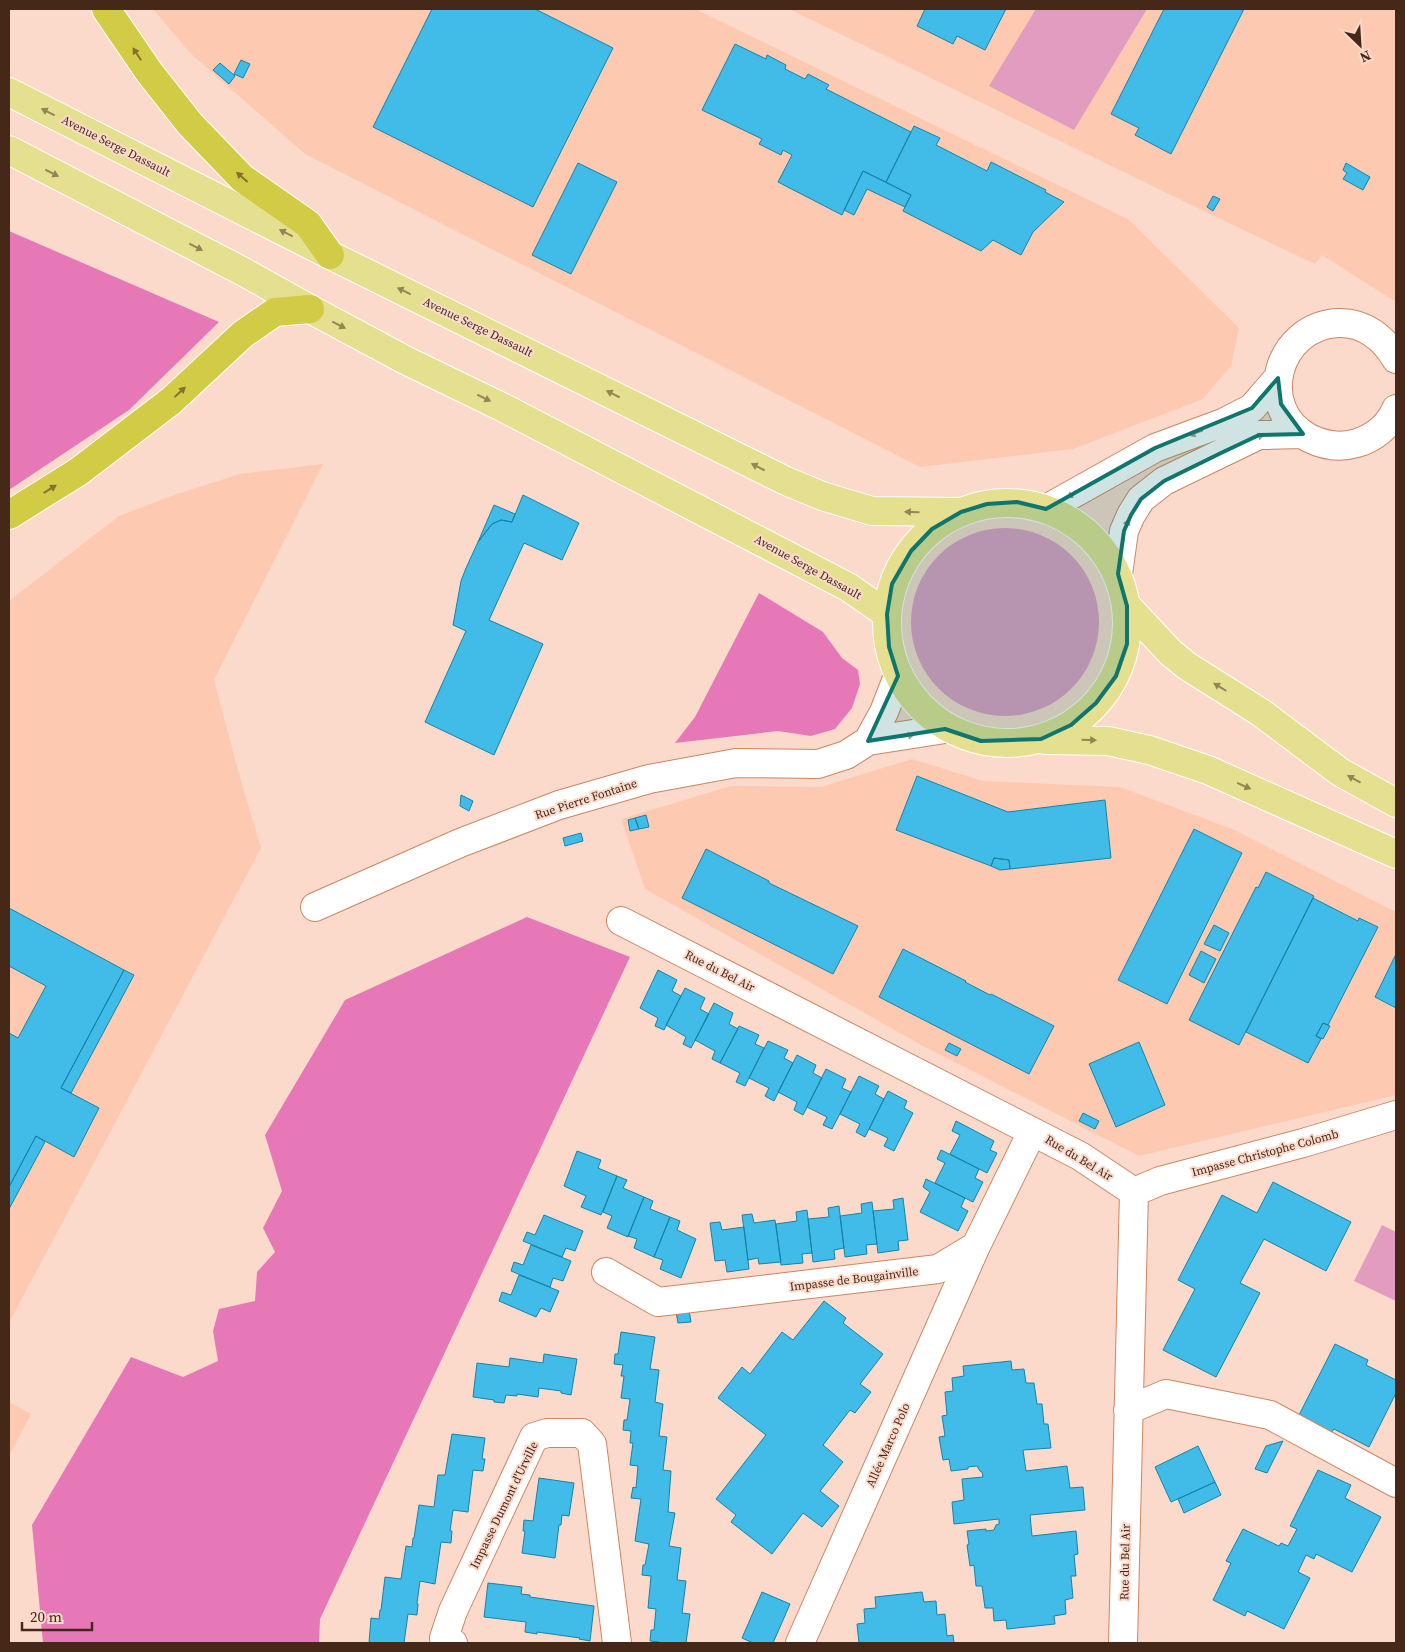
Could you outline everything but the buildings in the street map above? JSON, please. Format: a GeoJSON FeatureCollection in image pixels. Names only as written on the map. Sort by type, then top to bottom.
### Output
{"type":"FeatureCollection","features":[{"type":"Feature","properties":{"kind":"highway"},"geometry":{"type":"LineString","coordinates":[[106,9],[149,72],[190,124],[242,178],[308,224],[330,255]]}},
{"type":"Feature","properties":{"kind":"highway"},"geometry":{"type":"LineString","coordinates":[[9,515],[78,472],[171,401],[243,334],[275,312],[310,309]]}},
{"type":"Feature","properties":{"kind":"main road","name":"Avenue Serge Dassault"},"geometry":{"type":"LineString","coordinates":[[9,92],[330,255],[786,481],[822,496],[872,511],[961,512]]}},
{"type":"Feature","properties":{"kind":"main road","name":"Avenue Serge Dassault"},"geometry":{"type":"LineString","coordinates":[[9,150],[242,271],[407,361],[520,416],[848,587],[886,614]]}},
{"type":"Feature","properties":{"kind":"main road"},"geometry":{"type":"LineString","coordinates":[[1040,740],[1071,726],[1096,704],[1116,676],[1127,644],[1127,606],[1118,574],[1101,547],[1075,524],[1046,509],[1017,502],[987,504],[961,512],[932,529],[912,551],[892,584],[886,614],[889,647],[898,676],[919,708],[946,729],[981,741],[1015,743],[1040,740],[1108,741],[1148,750],[1208,770],[1396,854]]}},
{"type":"Feature","properties":{"kind":"main road"},"geometry":{"type":"LineString","coordinates":[[1127,606],[1171,654],[1187,666],[1260,712],[1340,772],[1396,802]]}},
{"type":"Feature","properties":{"kind":"street"},"geometry":{"type":"LineString","coordinates":[[1396,333],[1348,324],[1332,323],[1319,326],[1298,339],[1284,358],[1278,378],[1281,404],[1294,426],[1303,434],[1318,442],[1333,446],[1349,445],[1364,441],[1378,433],[1390,421],[1396,409]]}},
{"type":"Feature","properties":{"kind":"street"},"geometry":{"type":"LineString","coordinates":[[1365,328],[1378,335],[1396,359]]}},
{"type":"Feature","properties":{"kind":"street"},"geometry":{"type":"LineString","coordinates":[[1046,509],[1155,448],[1225,422],[1252,408],[1278,378]]}},
{"type":"Feature","properties":{"kind":"street"},"geometry":{"type":"LineString","coordinates":[[1118,574],[1124,531],[1131,515],[1141,499],[1164,481],[1259,435],[1303,434]]}},
{"type":"Feature","properties":{"kind":"street"},"geometry":{"type":"LineString","coordinates":[[868,742],[884,712],[898,676]]}},
{"type":"Feature","properties":{"kind":"street","name":"Rue Pierre Fontaine"},"geometry":{"type":"LineString","coordinates":[[315,907],[460,843],[559,805],[649,779],[736,763],[818,764],[846,755],[868,742],[946,729]]}},
{"type":"Feature","properties":{"kind":"street","name":"Rue du Bel Air"},"geometry":{"type":"LineString","coordinates":[[621,921],[1080,1156],[1134,1192],[1122,1643]]}},
{"type":"Feature","properties":{"kind":"street","name":"Impasse Christophe Colomb"},"geometry":{"type":"LineString","coordinates":[[1134,1192],[1160,1181],[1302,1143],[1396,1115]]}},
{"type":"Feature","properties":{"kind":"street"},"geometry":{"type":"LineString","coordinates":[[976,1246],[1032,1132]]}},
{"type":"Feature","properties":{"kind":"street","name":"Impasse de Bougainville"},"geometry":{"type":"LineString","coordinates":[[606,1272],[658,1302],[938,1269],[976,1246]]}},
{"type":"Feature","properties":{"kind":"street","name":"Allée Marco Polo"},"geometry":{"type":"LineString","coordinates":[[800,1643],[976,1246]]}},
{"type":"Feature","properties":{"kind":"street"},"geometry":{"type":"LineString","coordinates":[[1128,1410],[1166,1394],[1270,1415],[1396,1483]]}},
{"type":"Feature","properties":{"kind":"street","name":"Impasse Dumont d'Urville"},"geometry":{"type":"LineString","coordinates":[[453,1643],[444,1638],[454,1611],[534,1437],[546,1433],[564,1433],[582,1434],[592,1444],[617,1643]]}},
{"type":"Feature","properties":{"kind":"highlighted area"},"geometry":{"type":"Polygon","coordinates":[[[1278,378],[1281,404],[1303,434],[1259,435],[1164,481],[1141,499],[1131,515],[1124,531],[1118,574],[1127,606],[1127,644],[1116,676],[1096,703],[1071,725],[1041,739],[981,741],[945,729],[868,741],[898,676],[889,647],[887,614],[892,584],[911,551],[932,529],[961,512],[987,504],[1017,502],[1046,509],[1155,448],[1252,408],[1278,378]]]}},
{"type":"Feature","properties":{"kind":"shaded area"},"geometry":{"type":"Polygon","coordinates":[[[153,9],[695,9],[1128,219],[1239,328],[1231,366],[1203,399],[1073,449],[920,467],[305,154],[189,52],[153,9]]]}},
{"type":"Feature","properties":{"kind":"shaded area"},"geometry":{"type":"Polygon","coordinates":[[[789,9],[1396,9],[1396,302],[1322,255],[1315,264],[789,9]]]}},
{"type":"Feature","properties":{"kind":"shaded area"},"geometry":{"type":"Polygon","coordinates":[[[1036,9],[1147,9],[1074,130],[989,86],[1036,9]]]}},
{"type":"Feature","properties":{"kind":"shaded area"},"geometry":{"type":"Polygon","coordinates":[[[9,231],[219,322],[129,410],[9,490],[9,231]]]}},
{"type":"Feature","properties":{"kind":"shaded area"},"geometry":{"type":"Polygon","coordinates":[[[323,464],[214,680],[261,848],[9,1323],[9,601],[119,516],[177,494],[240,474],[323,464]]]}},
{"type":"Feature","properties":{"kind":"shaded area"},"geometry":{"type":"Polygon","coordinates":[[[1005,528],[1041,535],[1065,549],[1078,562],[1092,586],[1099,622],[1092,658],[1078,682],[1065,695],[1041,709],[1005,716],[969,709],[945,695],[932,682],[918,658],[911,622],[918,586],[932,562],[945,549],[969,535],[1005,528]]]}},
{"type":"Feature","properties":{"kind":"shaded area"},"geometry":{"type":"Polygon","coordinates":[[[759,593],[823,632],[842,658],[858,670],[860,684],[852,708],[835,729],[811,736],[778,731],[675,743],[695,717],[759,593]]]}},
{"type":"Feature","properties":{"kind":"shaded area"},"geometry":{"type":"Polygon","coordinates":[[[912,759],[983,781],[1120,787],[1232,829],[1396,912],[1396,1095],[1139,1156],[921,1045],[645,889],[621,819],[731,786],[821,787],[912,759]]]}},
{"type":"Feature","properties":{"kind":"shaded area"},"geometry":{"type":"Polygon","coordinates":[[[527,917],[630,957],[320,1619],[319,1643],[43,1643],[32,1525],[131,1357],[183,1377],[218,1361],[213,1331],[219,1309],[255,1301],[257,1272],[275,1252],[263,1228],[282,1191],[265,1135],[345,1000],[527,917]]]}},
{"type":"Feature","properties":{"kind":"shaded area"},"geometry":{"type":"Polygon","coordinates":[[[1382,1225],[1396,1232],[1396,1301],[1354,1281],[1382,1225]]]}},
{"type":"Feature","properties":{"kind":"shaded area"},"geometry":{"type":"Polygon","coordinates":[[[9,1402],[31,1414],[9,1456],[9,1402]]]}}]}
